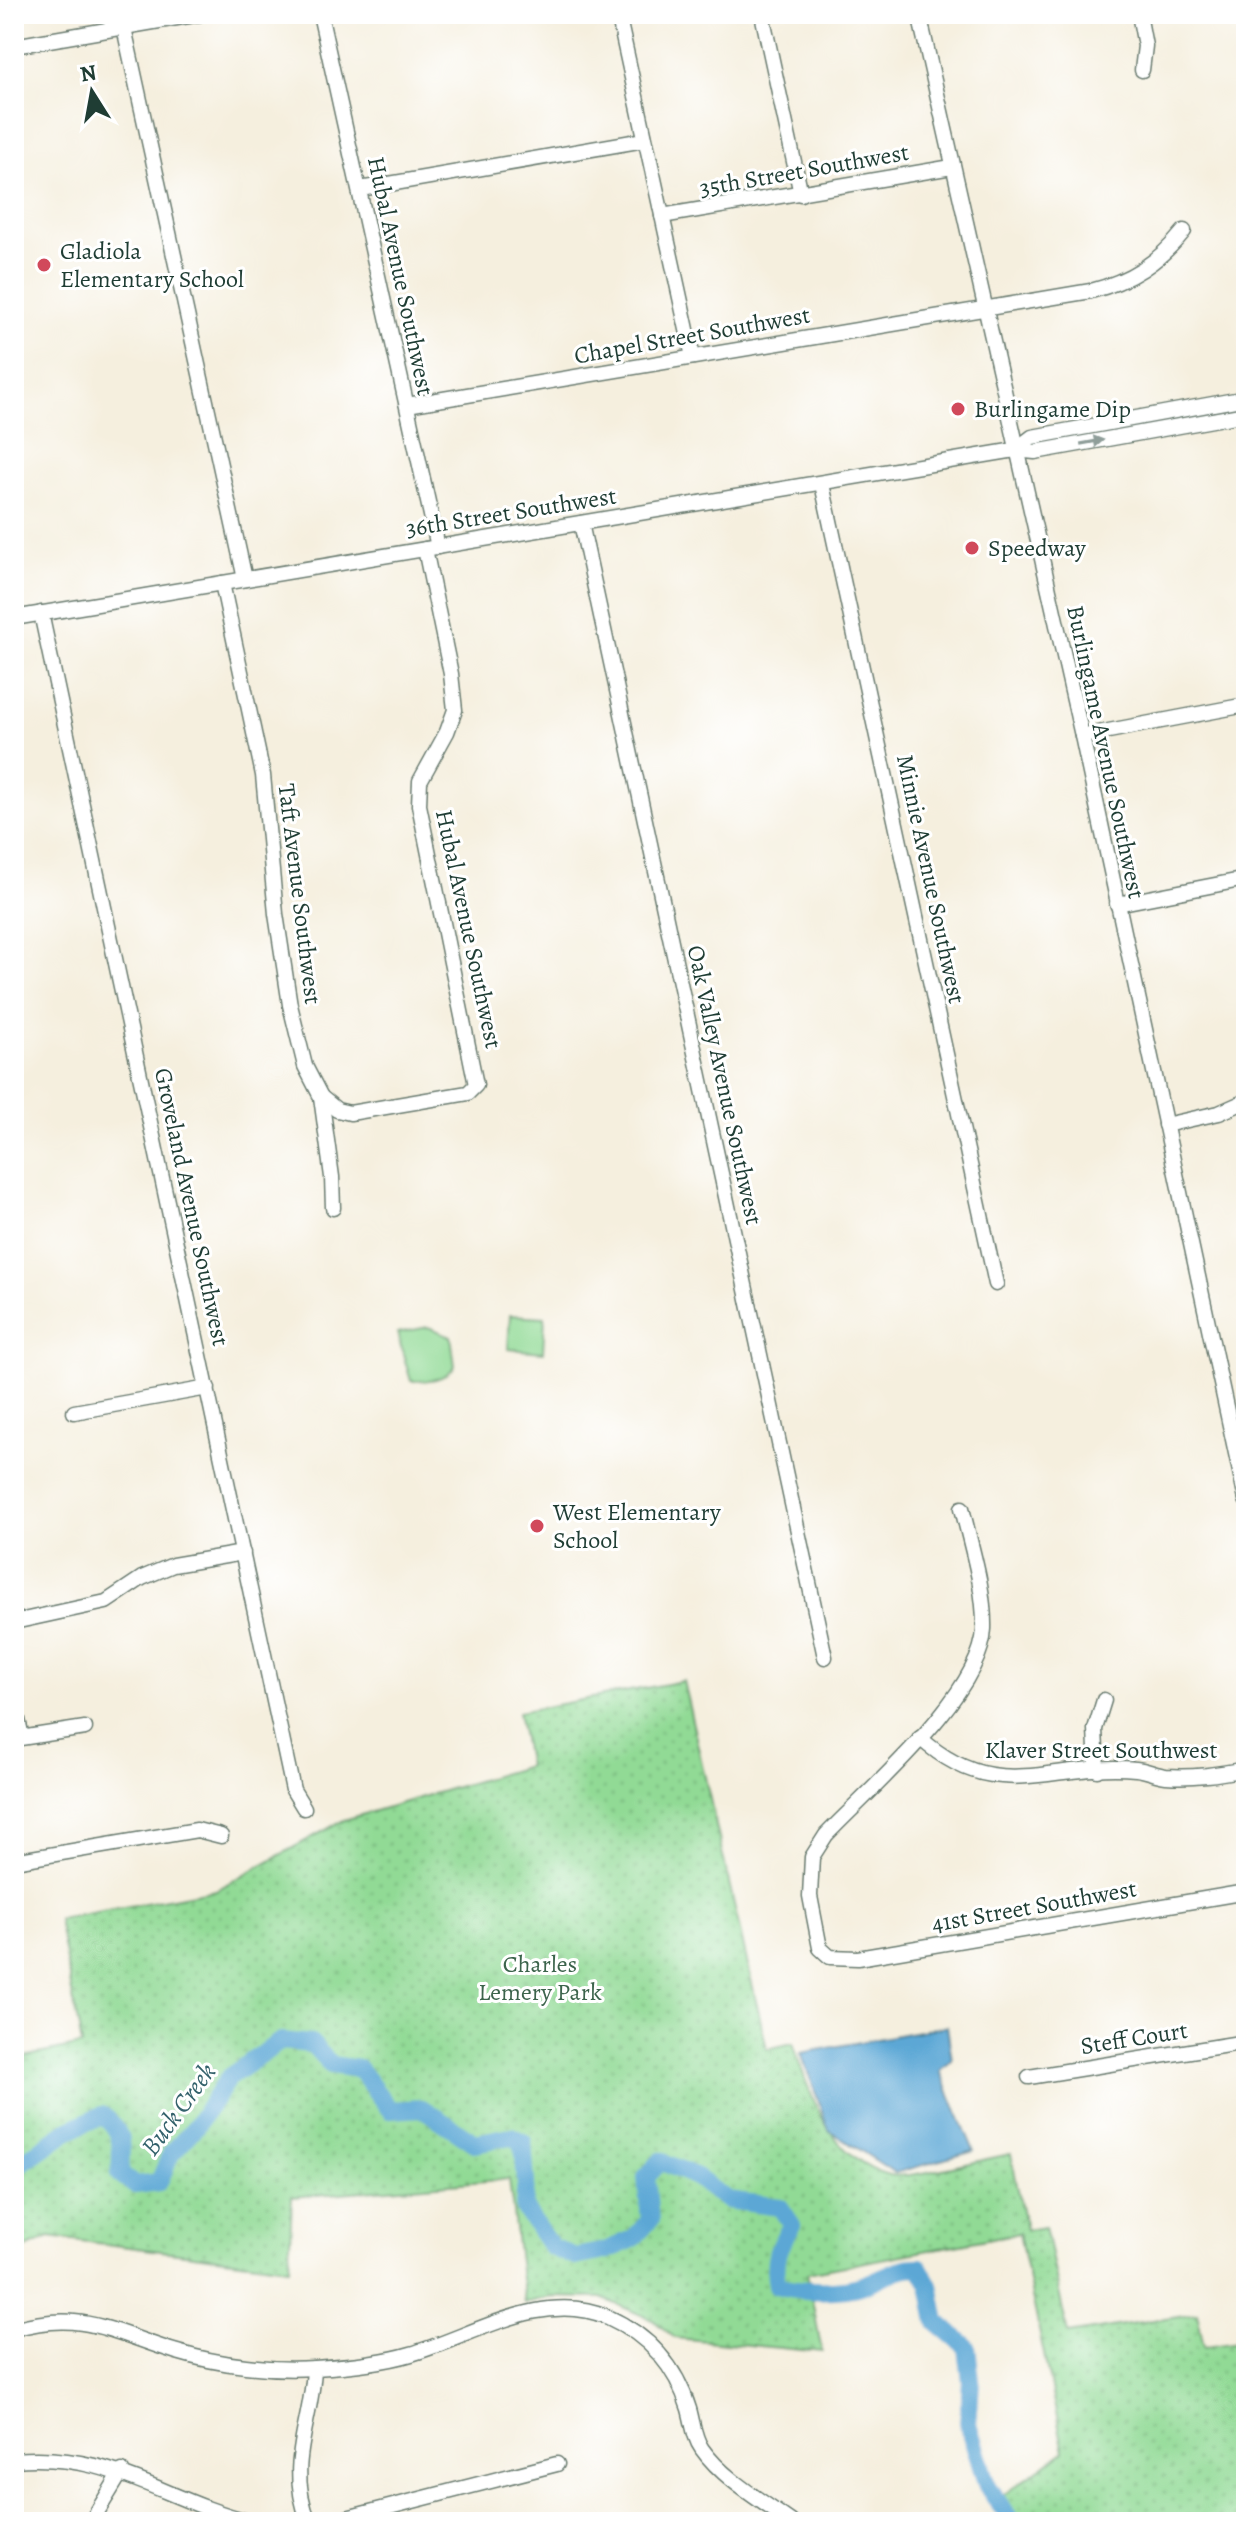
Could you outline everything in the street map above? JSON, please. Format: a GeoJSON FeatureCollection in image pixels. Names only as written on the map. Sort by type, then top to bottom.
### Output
{"type":"FeatureCollection","features":[{"type":"Feature","properties":{"kind":"street"},"geometry":{"type":"LineString","coordinates":[[14,46],[122,21],[200,14]]}},
{"type":"Feature","properties":{"kind":"street","name":"Hubal Avenue Southwest"},"geometry":{"type":"LineString","coordinates":[[320,14],[407,405],[451,674],[455,710],[447,732],[420,781],[419,805],[476,1072],[473,1089],[468,1093],[350,1113],[337,1110],[321,1097]]}},
{"type":"Feature","properties":{"kind":"street"},"geometry":{"type":"LineString","coordinates":[[618,14],[693,357]]}},
{"type":"Feature","properties":{"kind":"street"},"geometry":{"type":"LineString","coordinates":[[762,14],[801,194]]}},
{"type":"Feature","properties":{"kind":"street","name":"Burlingame Avenue Southwest"},"geometry":{"type":"LineString","coordinates":[[919,14],[1082,736],[1165,1125],[1241,1449],[1246,1500]]}},
{"type":"Feature","properties":{"kind":"street"},"geometry":{"type":"LineString","coordinates":[[1139,14],[1145,46],[1142,70]]}},
{"type":"Feature","properties":{"kind":"street"},"geometry":{"type":"LineString","coordinates":[[122,21],[245,579]]}},
{"type":"Feature","properties":{"kind":"street"},"geometry":{"type":"LineString","coordinates":[[360,189],[644,140]]}},
{"type":"Feature","properties":{"kind":"street","name":"35th Street Southwest"},"geometry":{"type":"LineString","coordinates":[[662,216],[952,167]]}},
{"type":"Feature","properties":{"kind":"street","name":"Chapel Street Southwest"},"geometry":{"type":"LineString","coordinates":[[407,405],[1055,298],[1125,281],[1156,261],[1184,231]]}},
{"type":"Feature","properties":{"kind":"street","name":"36th Street Southwest"},"geometry":{"type":"LineString","coordinates":[[1015,450],[1032,437],[1246,398]]}},
{"type":"Feature","properties":{"kind":"street"},"geometry":{"type":"LineString","coordinates":[[1147,432],[1153,424],[1191,408]]}},
{"type":"Feature","properties":{"kind":"street","name":"36th Street Southwest"},"geometry":{"type":"LineString","coordinates":[[14,618],[1015,450],[1035,452],[1246,414]]}},
{"type":"Feature","properties":{"kind":"street","name":"Minnie Avenue Southwest"},"geometry":{"type":"LineString","coordinates":[[822,484],[996,1284]]}},
{"type":"Feature","properties":{"kind":"street","name":"Oak Valley Avenue Southwest"},"geometry":{"type":"LineString","coordinates":[[581,523],[825,1657]]}},
{"type":"Feature","properties":{"kind":"street","name":"Taft Avenue Southwest"},"geometry":{"type":"LineString","coordinates":[[222,583],[263,775],[278,931],[290,1005],[305,1066],[321,1097],[333,1208]]}},
{"type":"Feature","properties":{"kind":"street","name":"Groveland Avenue Southwest"},"geometry":{"type":"LineString","coordinates":[[41,613],[293,1790],[304,1808]]}},
{"type":"Feature","properties":{"kind":"street"},"geometry":{"type":"LineString","coordinates":[[1082,736],[1246,705]]}},
{"type":"Feature","properties":{"kind":"street"},"geometry":{"type":"LineString","coordinates":[[1117,904],[1246,879]]}},
{"type":"Feature","properties":{"kind":"street"},"geometry":{"type":"LineString","coordinates":[[1165,1125],[1219,1113],[1246,1101]]}},
{"type":"Feature","properties":{"kind":"street"},"geometry":{"type":"LineString","coordinates":[[74,1412],[208,1388]]}},
{"type":"Feature","properties":{"kind":"street"},"geometry":{"type":"LineString","coordinates":[[920,1738],[960,1691],[981,1650],[983,1607],[962,1508]]}},
{"type":"Feature","properties":{"kind":"street"},"geometry":{"type":"LineString","coordinates":[[14,1622],[106,1602],[142,1578],[173,1565],[243,1553]]}},
{"type":"Feature","properties":{"kind":"street"},"geometry":{"type":"LineString","coordinates":[[1097,1770],[1095,1729],[1104,1700]]}},
{"type":"Feature","properties":{"kind":"street"},"geometry":{"type":"LineString","coordinates":[[14,1702],[18,1738],[85,1728]]}},
{"type":"Feature","properties":{"kind":"street","name":"Klaver Street Southwest"},"geometry":{"type":"LineString","coordinates":[[920,1738],[957,1767],[980,1775],[1009,1778],[1137,1769],[1164,1776],[1207,1776],[1246,1769]]}},
{"type":"Feature","properties":{"kind":"street","name":"41st Street Southwest"},"geometry":{"type":"LineString","coordinates":[[920,1738],[826,1835],[812,1857],[810,1896],[820,1948],[830,1957],[858,1958],[1246,1892]]}},
{"type":"Feature","properties":{"kind":"street"},"geometry":{"type":"LineString","coordinates":[[14,1861],[197,1830],[221,1836]]}},
{"type":"Feature","properties":{"kind":"street","name":"Steff Court"},"geometry":{"type":"LineString","coordinates":[[1029,2077],[1246,2042]]}},
{"type":"Feature","properties":{"kind":"street"},"geometry":{"type":"LineString","coordinates":[[14,2329],[65,2318],[91,2323],[180,2353],[227,2363],[314,2368],[408,2355],[511,2317],[549,2308],[579,2309],[606,2316],[644,2337],[663,2357],[682,2389],[699,2445],[710,2460],[791,2522]]}},
{"type":"Feature","properties":{"kind":"street"},"geometry":{"type":"LineString","coordinates":[[309,2522],[298,2480],[298,2445],[313,2391],[314,2368]]}},
{"type":"Feature","properties":{"kind":"street"},"geometry":{"type":"LineString","coordinates":[[14,2460],[48,2457],[122,2471],[225,2516],[252,2522]]}},
{"type":"Feature","properties":{"kind":"street"},"geometry":{"type":"LineString","coordinates":[[331,2522],[557,2464]]}},
{"type":"Feature","properties":{"kind":"street"},"geometry":{"type":"LineString","coordinates":[[91,2522],[122,2471]]}},
{"type":"Feature","properties":{"kind":"green space"},"geometry":{"type":"Polygon","coordinates":[[[510,1315],[545,1317],[543,1352],[508,1349],[510,1315]]]}},
{"type":"Feature","properties":{"kind":"green space"},"geometry":{"type":"Polygon","coordinates":[[[428,1327],[451,1336],[455,1366],[441,1377],[411,1381],[397,1333],[428,1327]]]}},
{"type":"Feature","properties":{"kind":"green space","name":"Charles Lemery Park"},"geometry":{"type":"Polygon","coordinates":[[[683,1681],[767,2049],[793,2043],[825,2122],[837,2140],[869,2167],[899,2176],[1011,2154],[1026,2230],[1045,2227],[1068,2334],[1197,2313],[1204,2347],[1246,2341],[1246,2522],[1016,2522],[999,2498],[1064,2451],[1019,2233],[807,2273],[822,2352],[675,2338],[653,2320],[602,2298],[550,2297],[524,2303],[509,2179],[292,2197],[289,2267],[49,2237],[14,2254],[14,2059],[82,2045],[58,1919],[216,1890],[344,1820],[528,1766],[518,1712],[683,1681]]]}},
{"type":"Feature","properties":{"kind":"water"},"geometry":{"type":"Polygon","coordinates":[[[947,2026],[952,2060],[940,2071],[974,2151],[895,2173],[829,2130],[801,2053],[947,2026]]]}},
{"type":"Feature","properties":{"kind":"waterway","name":"Buck Creek"},"geometry":{"type":"LineString","coordinates":[[14,2168],[67,2131],[102,2115],[118,2134],[120,2174],[134,2185],[159,2182],[171,2154],[196,2126],[229,2077],[281,2041],[312,2044],[331,2065],[359,2069],[390,2110],[422,2108],[475,2143],[511,2136],[523,2142],[524,2208],[551,2247],[575,2257],[605,2251],[633,2239],[650,2220],[646,2177],[661,2161],[696,2177],[727,2200],[780,2207],[792,2225],[777,2254],[777,2285],[810,2290],[845,2289],[899,2270],[920,2267],[930,2285],[937,2322],[967,2347],[971,2381],[968,2424],[987,2486],[1012,2522]]}},
{"type":"Feature","properties":{"kind":"place","name":"Gladiola Elementary School"},"geometry":{"type":"Point","coordinates":[44,265]}},
{"type":"Feature","properties":{"kind":"place","name":"Burlingame Dip"},"geometry":{"type":"Point","coordinates":[958,409]}},
{"type":"Feature","properties":{"kind":"place","name":"Speedway"},"geometry":{"type":"Point","coordinates":[972,548]}},
{"type":"Feature","properties":{"kind":"place","name":"West Elementary School"},"geometry":{"type":"Point","coordinates":[537,1526]}}]}
